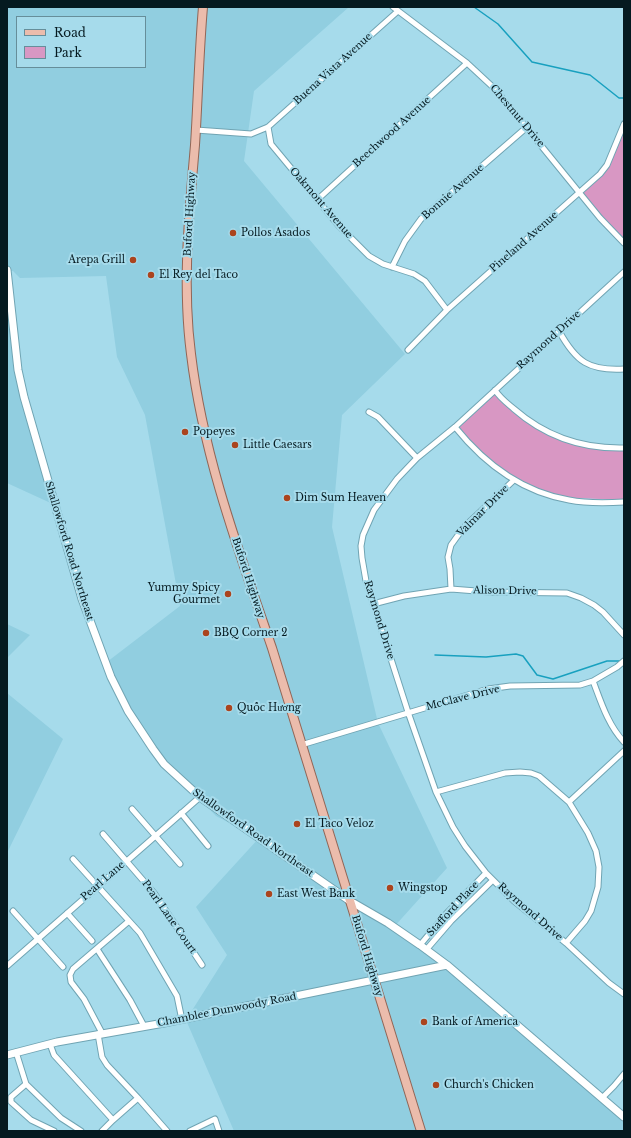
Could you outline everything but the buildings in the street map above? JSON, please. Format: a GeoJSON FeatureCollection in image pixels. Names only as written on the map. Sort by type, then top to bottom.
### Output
{"type":"FeatureCollection","features":[{"type":"Feature","properties":{"kind":"main road","name":"Buford Highway"},"geometry":{"type":"LineString","coordinates":[[203,7],[190,213],[187,290],[191,353],[206,443],[272,648],[421,1131]]}},
{"type":"Feature","properties":{"kind":"street","name":"Chestnut Drive"},"geometry":{"type":"LineString","coordinates":[[395,9],[467,63],[495,89],[580,193],[618,238],[624,243]]}},
{"type":"Feature","properties":{"kind":"street","name":"Buena Vista Avenue"},"geometry":{"type":"LineString","coordinates":[[268,127],[395,9]]}},
{"type":"Feature","properties":{"kind":"street","name":"Beechwood Avenue"},"geometry":{"type":"LineString","coordinates":[[317,200],[467,63]]}},
{"type":"Feature","properties":{"kind":"street","name":"Pineland Avenue"},"geometry":{"type":"LineString","coordinates":[[408,350],[447,310],[600,174],[607,165],[624,124]]}},
{"type":"Feature","properties":{"kind":"street"},"geometry":{"type":"LineString","coordinates":[[196,130],[251,134],[268,127]]}},
{"type":"Feature","properties":{"kind":"street","name":"Oakmont Avenue"},"geometry":{"type":"LineString","coordinates":[[268,127],[271,144],[339,226],[368,256],[383,264],[414,274],[425,281],[447,310]]}},
{"type":"Feature","properties":{"kind":"street","name":"Bonnie Avenue"},"geometry":{"type":"LineString","coordinates":[[392,267],[405,241],[421,219],[527,127]]}},
{"type":"Feature","properties":{"kind":"street","name":"Shallowford Road Northeast"},"geometry":{"type":"LineString","coordinates":[[7,270],[18,370],[24,397],[82,599],[111,677],[128,711],[164,764],[200,797],[350,900],[388,923],[447,965],[624,1117]]}},
{"type":"Feature","properties":{"kind":"street","name":"Raymond Drive"},"geometry":{"type":"LineString","coordinates":[[624,272],[455,427],[417,458],[386,492],[374,510],[363,535],[361,546],[366,581],[408,712],[436,792],[453,827],[465,846],[486,873],[514,901],[566,943],[609,983],[624,994]]}},
{"type":"Feature","properties":{"kind":"street"},"geometry":{"type":"LineString","coordinates":[[559,331],[566,344],[585,364],[604,369],[624,369]]}},
{"type":"Feature","properties":{"kind":"street"},"geometry":{"type":"LineString","coordinates":[[495,390],[499,396],[529,422],[552,434],[571,442],[591,447],[624,448]]}},
{"type":"Feature","properties":{"kind":"street"},"geometry":{"type":"LineString","coordinates":[[369,412],[378,417],[417,458]]}},
{"type":"Feature","properties":{"kind":"street"},"geometry":{"type":"LineString","coordinates":[[455,427],[468,444],[492,465],[524,486],[541,493],[569,500],[624,502]]}},
{"type":"Feature","properties":{"kind":"street","name":"Valmar Drive"},"geometry":{"type":"LineString","coordinates":[[451,589],[448,557],[451,545],[464,528],[514,480]]}},
{"type":"Feature","properties":{"kind":"street","name":"Alison Drive"},"geometry":{"type":"LineString","coordinates":[[373,604],[404,596],[451,589],[489,592],[567,593],[594,605],[603,612],[624,634]]}},
{"type":"Feature","properties":{"kind":"street","name":"McClave Drive"},"geometry":{"type":"LineString","coordinates":[[301,745],[488,689],[510,686],[580,685],[593,681],[623,662]]}},
{"type":"Feature","properties":{"kind":"street"},"geometry":{"type":"LineString","coordinates":[[593,681],[607,718],[624,742]]}},
{"type":"Feature","properties":{"kind":"street"},"geometry":{"type":"LineString","coordinates":[[569,802],[624,751]]}},
{"type":"Feature","properties":{"kind":"street"},"geometry":{"type":"LineString","coordinates":[[436,792],[505,773],[531,772],[540,776],[569,802],[588,833],[596,850],[599,867],[598,887],[591,911],[585,921],[566,943]]}},
{"type":"Feature","properties":{"kind":"street","name":"Pearl Lane"},"geometry":{"type":"LineString","coordinates":[[7,966],[200,797]]}},
{"type":"Feature","properties":{"kind":"street"},"geometry":{"type":"LineString","coordinates":[[132,809],[180,864]]}},
{"type":"Feature","properties":{"kind":"street"},"geometry":{"type":"LineString","coordinates":[[181,813],[208,846]]}},
{"type":"Feature","properties":{"kind":"street","name":"Pearl Lane Court"},"geometry":{"type":"LineString","coordinates":[[103,834],[154,893],[202,965]]}},
{"type":"Feature","properties":{"kind":"street"},"geometry":{"type":"LineString","coordinates":[[73,859],[140,934],[177,996],[182,1020]]}},
{"type":"Feature","properties":{"kind":"street","name":"Stafford Place"},"geometry":{"type":"LineString","coordinates":[[423,947],[446,914],[486,873]]}},
{"type":"Feature","properties":{"kind":"street","name":"Stafford Place"},"geometry":{"type":"LineString","coordinates":[[423,947],[493,880]]}},
{"type":"Feature","properties":{"kind":"street"},"geometry":{"type":"LineString","coordinates":[[13,911],[64,967]]}},
{"type":"Feature","properties":{"kind":"street"},"geometry":{"type":"LineString","coordinates":[[67,913],[92,941]]}},
{"type":"Feature","properties":{"kind":"street"},"geometry":{"type":"LineString","coordinates":[[129,921],[73,969],[70,975],[71,982],[84,998],[100,1034],[102,1057],[107,1065],[165,1130]]}},
{"type":"Feature","properties":{"kind":"street"},"geometry":{"type":"LineString","coordinates":[[97,949],[130,1000],[144,1026]]}},
{"type":"Feature","properties":{"kind":"street","name":"Chamblee Dunwoody Road"},"geometry":{"type":"LineString","coordinates":[[7,1055],[50,1044],[182,1020],[447,965]]}},
{"type":"Feature","properties":{"kind":"street"},"geometry":{"type":"LineString","coordinates":[[50,1044],[54,1055],[113,1120]]}},
{"type":"Feature","properties":{"kind":"street"},"geometry":{"type":"LineString","coordinates":[[16,1052],[25,1085],[61,1118],[81,1131]]}},
{"type":"Feature","properties":{"kind":"street"},"geometry":{"type":"LineString","coordinates":[[602,1098],[624,1074]]}},
{"type":"Feature","properties":{"kind":"street"},"geometry":{"type":"LineString","coordinates":[[25,1085],[14,1094],[11,1098],[11,1102],[32,1120],[54,1131]]}},
{"type":"Feature","properties":{"kind":"street"},"geometry":{"type":"LineString","coordinates":[[102,1131],[138,1098]]}},
{"type":"Feature","properties":{"kind":"street"},"geometry":{"type":"LineString","coordinates":[[190,1131],[214,1118],[219,1131]]}},
{"type":"Feature","properties":{"kind":"shaded area"},"geometry":{"type":"Polygon","coordinates":[[[7,7],[349,7],[254,91],[244,161],[405,354],[342,415],[332,527],[378,723],[447,868],[393,928],[447,965],[604,1102],[624,1112],[624,1131],[234,1131],[186,1020],[227,955],[196,907],[259,838],[216,816],[159,756],[103,665],[180,606],[145,415],[117,357],[106,276],[20,278],[13,271],[8,271],[21,378],[55,505],[7,483],[7,7]]]}},
{"type":"Feature","properties":{"kind":"shaded area"},"geometry":{"type":"Polygon","coordinates":[[[7,624],[30,635],[7,658],[7,624]]]}},
{"type":"Feature","properties":{"kind":"shaded area"},"geometry":{"type":"Polygon","coordinates":[[[7,693],[63,739],[7,853],[7,693]]]}},
{"type":"Feature","properties":{"kind":"green space"},"geometry":{"type":"Polygon","coordinates":[[[624,124],[624,240],[599,213],[578,194],[605,169],[624,124]]]}},
{"type":"Feature","properties":{"kind":"green space"},"geometry":{"type":"Polygon","coordinates":[[[494,391],[529,422],[565,441],[624,449],[624,500],[552,497],[509,478],[455,428],[494,391]]]}},
{"type":"Feature","properties":{"kind":"waterway"},"geometry":{"type":"LineString","coordinates":[[474,7],[498,24],[532,62],[590,75],[619,98],[624,98]]}},
{"type":"Feature","properties":{"kind":"waterway"},"geometry":{"type":"LineString","coordinates":[[435,655],[486,657],[516,654],[523,656],[537,675],[553,679],[607,661],[621,661]]}},
{"type":"Feature","properties":{"kind":"place","name":"Pollos Asados"},"geometry":{"type":"Point","coordinates":[233,233]}},
{"type":"Feature","properties":{"kind":"place","name":"Arepa Grill"},"geometry":{"type":"Point","coordinates":[133,260]}},
{"type":"Feature","properties":{"kind":"place","name":"El Rey del Taco"},"geometry":{"type":"Point","coordinates":[151,275]}},
{"type":"Feature","properties":{"kind":"place","name":"Popeyes"},"geometry":{"type":"Point","coordinates":[185,432]}},
{"type":"Feature","properties":{"kind":"place","name":"Little Caesars"},"geometry":{"type":"Point","coordinates":[235,445]}},
{"type":"Feature","properties":{"kind":"place","name":"Dim Sum Heaven"},"geometry":{"type":"Point","coordinates":[287,498]}},
{"type":"Feature","properties":{"kind":"place","name":"Yummy Spicy Gourmet"},"geometry":{"type":"Point","coordinates":[228,594]}},
{"type":"Feature","properties":{"kind":"place","name":"BBQ Corner 2"},"geometry":{"type":"Point","coordinates":[206,633]}},
{"type":"Feature","properties":{"kind":"place","name":"Quốc Hương"},"geometry":{"type":"Point","coordinates":[229,708]}},
{"type":"Feature","properties":{"kind":"place","name":"El Taco Veloz"},"geometry":{"type":"Point","coordinates":[297,824]}},
{"type":"Feature","properties":{"kind":"place","name":"Wingstop"},"geometry":{"type":"Point","coordinates":[390,888]}},
{"type":"Feature","properties":{"kind":"place","name":"East West Bank"},"geometry":{"type":"Point","coordinates":[269,894]}},
{"type":"Feature","properties":{"kind":"place","name":"Bank of America"},"geometry":{"type":"Point","coordinates":[424,1022]}},
{"type":"Feature","properties":{"kind":"place","name":"Church's Chicken"},"geometry":{"type":"Point","coordinates":[436,1085]}}]}
